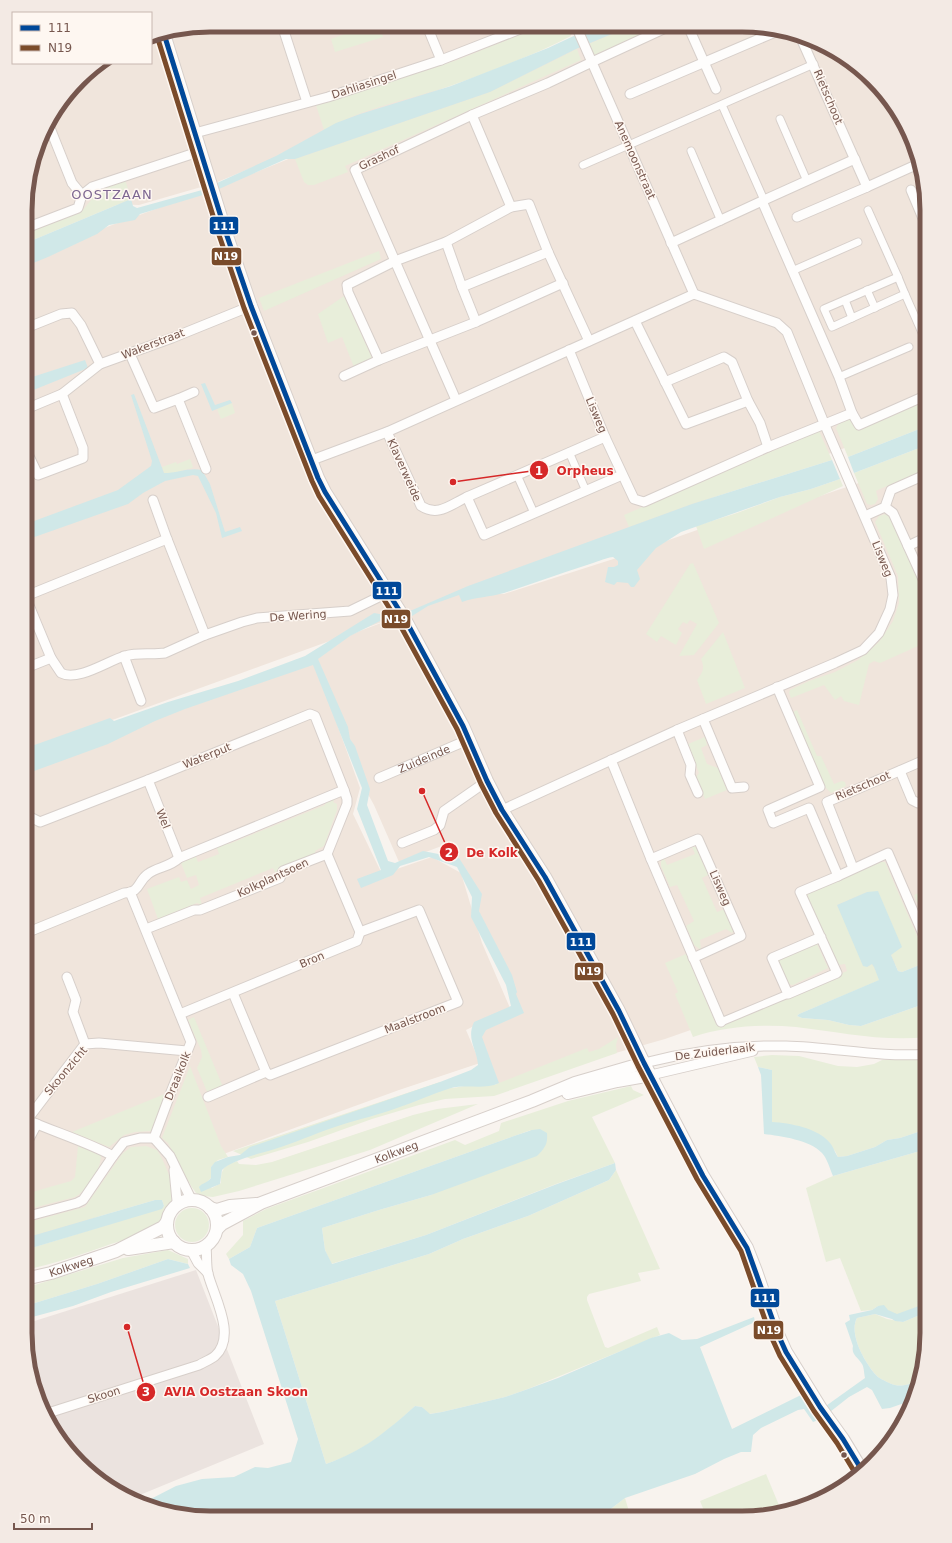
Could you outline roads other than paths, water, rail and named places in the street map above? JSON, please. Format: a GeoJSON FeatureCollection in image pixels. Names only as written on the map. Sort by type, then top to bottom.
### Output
{"type":"FeatureCollection","features":[{"type":"Feature","properties":{"kind":"street"},"geometry":{"type":"LineString","coordinates":[[284,32],[307,102]]}},
{"type":"Feature","properties":{"kind":"street"},"geometry":{"type":"LineString","coordinates":[[429,32],[441,60]]}},
{"type":"Feature","properties":{"kind":"street","name":"Dahliasingel"},"geometry":{"type":"LineString","coordinates":[[196,133],[307,102],[441,60],[513,32]]}},
{"type":"Feature","properties":{"kind":"street","name":"Anemoonstraat"},"geometry":{"type":"LineString","coordinates":[[578,32],[694,294]]}},
{"type":"Feature","properties":{"kind":"street"},"geometry":{"type":"LineString","coordinates":[[590,58],[655,32]]}},
{"type":"Feature","properties":{"kind":"street"},"geometry":{"type":"LineString","coordinates":[[691,32],[716,89]]}},
{"type":"Feature","properties":{"kind":"street"},"geometry":{"type":"LineString","coordinates":[[630,94],[770,34]]}},
{"type":"Feature","properties":{"kind":"street"},"geometry":{"type":"LineString","coordinates":[[165,38],[251,306],[325,492],[403,616],[470,739],[487,781],[502,810],[544,877],[620,1011],[644,1063],[703,1176],[747,1248],[783,1347],[820,1407],[843,1439],[860,1466]]}},
{"type":"Feature","properties":{"kind":"street","name":"Rietschoot"},"geometry":{"type":"LineString","coordinates":[[804,43],[867,187]]}},
{"type":"Feature","properties":{"kind":"street","name":"Grashof"},"geometry":{"type":"LineString","coordinates":[[456,400],[355,170],[472,115],[548,84],[590,58]]}},
{"type":"Feature","properties":{"kind":"street"},"geometry":{"type":"LineString","coordinates":[[583,165],[628,147],[814,64]]}},
{"type":"Feature","properties":{"kind":"street"},"geometry":{"type":"LineString","coordinates":[[722,105],[792,271],[839,377],[852,413],[859,425],[920,398]]}},
{"type":"Feature","properties":{"kind":"street"},"geometry":{"type":"LineString","coordinates":[[472,115],[511,207]]}},
{"type":"Feature","properties":{"kind":"street"},"geometry":{"type":"LineString","coordinates":[[780,119],[807,181]]}},
{"type":"Feature","properties":{"kind":"street"},"geometry":{"type":"LineString","coordinates":[[51,130],[72,183],[82,195]]}},
{"type":"Feature","properties":{"kind":"street"},"geometry":{"type":"LineString","coordinates":[[32,226],[78,208],[82,195],[92,187],[201,151]]}},
{"type":"Feature","properties":{"kind":"street"},"geometry":{"type":"LineString","coordinates":[[691,151],[721,221]]}},
{"type":"Feature","properties":{"kind":"street"},"geometry":{"type":"LineString","coordinates":[[671,243],[855,160]]}},
{"type":"Feature","properties":{"kind":"street"},"geometry":{"type":"LineString","coordinates":[[797,217],[914,166]]}},
{"type":"Feature","properties":{"kind":"street"},"geometry":{"type":"LineString","coordinates":[[911,190],[920,211]]}},
{"type":"Feature","properties":{"kind":"street"},"geometry":{"type":"LineString","coordinates":[[378,360],[348,292],[347,285],[395,261],[446,242],[511,207],[529,204],[548,252],[589,341]]}},
{"type":"Feature","properties":{"kind":"street"},"geometry":{"type":"LineString","coordinates":[[868,210],[920,327]]}},
{"type":"Feature","properties":{"kind":"street"},"geometry":{"type":"LineString","coordinates":[[446,242],[476,322]]}},
{"type":"Feature","properties":{"kind":"street"},"geometry":{"type":"LineString","coordinates":[[792,271],[858,242]]}},
{"type":"Feature","properties":{"kind":"street"},"geometry":{"type":"LineString","coordinates":[[462,287],[548,252]]}},
{"type":"Feature","properties":{"kind":"street"},"geometry":{"type":"LineString","coordinates":[[898,277],[824,308],[832,327],[906,294]]}},
{"type":"Feature","properties":{"kind":"street"},"geometry":{"type":"LineString","coordinates":[[344,376],[378,360],[476,322],[563,283]]}},
{"type":"Feature","properties":{"kind":"street"},"geometry":{"type":"LineString","coordinates":[[867,290],[875,308]]}},
{"type":"Feature","properties":{"kind":"street"},"geometry":{"type":"LineString","coordinates":[[312,460],[387,432],[694,294]]}},
{"type":"Feature","properties":{"kind":"street","name":"Lisweg"},"geometry":{"type":"LineString","coordinates":[[502,810],[677,730],[863,650],[879,633],[890,609],[893,595],[891,578],[824,424],[787,332],[777,323],[694,294]]}},
{"type":"Feature","properties":{"kind":"street"},"geometry":{"type":"LineString","coordinates":[[845,300],[852,318]]}},
{"type":"Feature","properties":{"kind":"street","name":"Wakerstraat"},"geometry":{"type":"LineString","coordinates":[[32,406],[62,394],[100,364],[130,354],[251,306]]}},
{"type":"Feature","properties":{"kind":"street"},"geometry":{"type":"LineString","coordinates":[[32,326],[61,314],[72,313],[81,325],[100,364]]}},
{"type":"Feature","properties":{"kind":"street"},"geometry":{"type":"LineString","coordinates":[[635,321],[686,424],[748,402]]}},
{"type":"Feature","properties":{"kind":"street"},"geometry":{"type":"LineString","coordinates":[[839,377],[909,347]]}},
{"type":"Feature","properties":{"kind":"street","name":"Lisweg"},"geometry":{"type":"LineString","coordinates":[[569,350],[622,475],[634,499],[644,502],[768,447],[852,413]]}},
{"type":"Feature","properties":{"kind":"street"},"geometry":{"type":"LineString","coordinates":[[130,354],[154,408],[194,392]]}},
{"type":"Feature","properties":{"kind":"street"},"geometry":{"type":"LineString","coordinates":[[665,382],[724,357],[732,362],[748,402],[760,423],[768,447]]}},
{"type":"Feature","properties":{"kind":"street"},"geometry":{"type":"LineString","coordinates":[[32,462],[38,475],[83,458],[83,448],[62,394]]}},
{"type":"Feature","properties":{"kind":"street"},"geometry":{"type":"LineString","coordinates":[[178,398],[206,469]]}},
{"type":"Feature","properties":{"kind":"street","name":"Klaverweide"},"geometry":{"type":"LineString","coordinates":[[387,432],[420,506],[428,511],[441,510],[467,497],[605,437]]}},
{"type":"Feature","properties":{"kind":"street"},"geometry":{"type":"LineString","coordinates":[[569,452],[586,491]]}},
{"type":"Feature","properties":{"kind":"street"},"geometry":{"type":"LineString","coordinates":[[517,475],[534,514]]}},
{"type":"Feature","properties":{"kind":"street"},"geometry":{"type":"LineString","coordinates":[[467,497],[484,535],[622,475]]}},
{"type":"Feature","properties":{"kind":"street"},"geometry":{"type":"LineString","coordinates":[[865,516],[885,507],[891,490],[920,477]]}},
{"type":"Feature","properties":{"kind":"street"},"geometry":{"type":"LineString","coordinates":[[153,500],[167,540],[205,635]]}},
{"type":"Feature","properties":{"kind":"street"},"geometry":{"type":"LineString","coordinates":[[885,507],[894,513],[920,573]]}},
{"type":"Feature","properties":{"kind":"street","name":"De Wering"},"geometry":{"type":"LineString","coordinates":[[32,595],[167,540]]}},
{"type":"Feature","properties":{"kind":"street"},"geometry":{"type":"LineString","coordinates":[[908,546],[920,540]]}},
{"type":"Feature","properties":{"kind":"street","name":"De Wering"},"geometry":{"type":"LineString","coordinates":[[32,611],[52,658],[61,673],[71,676],[93,670],[124,656],[134,654],[153,655],[165,653],[205,635],[257,618],[350,611],[389,592]]}},
{"type":"Feature","properties":{"kind":"street"},"geometry":{"type":"LineString","coordinates":[[124,656],[141,701]]}},
{"type":"Feature","properties":{"kind":"street"},"geometry":{"type":"LineString","coordinates":[[32,666],[52,658]]}},
{"type":"Feature","properties":{"kind":"street"},"geometry":{"type":"LineString","coordinates":[[777,687],[827,802]]}},
{"type":"Feature","properties":{"kind":"street","name":"Waterput"},"geometry":{"type":"LineString","coordinates":[[32,819],[40,822],[310,714],[315,716],[344,790]]}},
{"type":"Feature","properties":{"kind":"street"},"geometry":{"type":"LineString","coordinates":[[703,719],[732,788],[744,787]]}},
{"type":"Feature","properties":{"kind":"street"},"geometry":{"type":"LineString","coordinates":[[677,730],[691,765],[690,775],[698,793]]}},
{"type":"Feature","properties":{"kind":"street","name":"Zuideinde"},"geometry":{"type":"LineString","coordinates":[[379,778],[470,739]]}},
{"type":"Feature","properties":{"kind":"street"},"geometry":{"type":"LineString","coordinates":[[611,760],[651,859],[721,1022],[837,973],[800,892],[888,853],[920,927]]}},
{"type":"Feature","properties":{"kind":"street","name":"Rietschoot"},"geometry":{"type":"LineString","coordinates":[[853,868],[827,802],[920,762]]}},
{"type":"Feature","properties":{"kind":"street","name":"Rietschoot"},"geometry":{"type":"LineString","coordinates":[[900,771],[912,800],[918,803]]}},
{"type":"Feature","properties":{"kind":"street","name":"Wel"},"geometry":{"type":"LineString","coordinates":[[148,780],[179,858]]}},
{"type":"Feature","properties":{"kind":"street"},"geometry":{"type":"LineString","coordinates":[[402,843],[434,830],[440,825],[444,811],[487,781]]}},
{"type":"Feature","properties":{"kind":"street"},"geometry":{"type":"LineString","coordinates":[[820,787],[768,810],[773,822],[809,808],[838,876]]}},
{"type":"Feature","properties":{"kind":"street"},"geometry":{"type":"LineString","coordinates":[[32,931],[124,893],[136,890],[147,874],[173,863],[179,858],[344,790],[347,804],[327,854],[360,932]]}},
{"type":"Feature","properties":{"kind":"street","name":"Lisweg"},"geometry":{"type":"LineString","coordinates":[[651,859],[698,839],[741,936],[693,958]]}},
{"type":"Feature","properties":{"kind":"street","name":"Kolkplantsoen"},"geometry":{"type":"LineString","coordinates":[[146,929],[194,910],[200,910],[280,878],[283,872],[327,854]]}},
{"type":"Feature","properties":{"kind":"street","name":"Draaikolk"},"geometry":{"type":"LineString","coordinates":[[130,892],[191,1042],[154,1138]]}},
{"type":"Feature","properties":{"kind":"street","name":"Maalstroom"},"geometry":{"type":"LineString","coordinates":[[208,1097],[266,1072],[270,1075],[458,1002],[419,910],[360,932]]}},
{"type":"Feature","properties":{"kind":"street","name":"Bron"},"geometry":{"type":"LineString","coordinates":[[180,1014],[357,941],[360,932]]}},
{"type":"Feature","properties":{"kind":"street"},"geometry":{"type":"LineString","coordinates":[[788,994],[772,958],[821,938]]}},
{"type":"Feature","properties":{"kind":"street"},"geometry":{"type":"LineString","coordinates":[[67,977],[76,1000],[73,1012],[86,1044]]}},
{"type":"Feature","properties":{"kind":"street"},"geometry":{"type":"LineString","coordinates":[[233,993],[266,1072]]}},
{"type":"Feature","properties":{"kind":"street","name":"Skoonzicht"},"geometry":{"type":"LineString","coordinates":[[32,1112],[86,1044],[99,1043],[187,1051]]}},
{"type":"Feature","properties":{"kind":"street","name":"De Zuiderlaaik"},"geometry":{"type":"LineString","coordinates":[[651,1075],[751,1051],[786,1046]]}},
{"type":"Feature","properties":{"kind":"street","name":"De Zuiderlaaik"},"geometry":{"type":"LineString","coordinates":[[644,1063],[681,1054],[738,1047],[786,1046],[867,1053],[920,1054]]}},
{"type":"Feature","properties":{"kind":"street","name":"Kolkweg"},"geometry":{"type":"LineString","coordinates":[[217,1229],[222,1224],[261,1203],[532,1101],[575,1083],[644,1063]]}},
{"type":"Feature","properties":{"kind":"street","name":"Kolkweg"},"geometry":{"type":"LineString","coordinates":[[532,1101],[617,1081],[651,1075]]}},
{"type":"Feature","properties":{"kind":"street"},"geometry":{"type":"LineString","coordinates":[[32,1122],[98,1148],[113,1156]]}},
{"type":"Feature","properties":{"kind":"street"},"geometry":{"type":"LineString","coordinates":[[32,1133],[37,1124]]}},
{"type":"Feature","properties":{"kind":"street"},"geometry":{"type":"LineString","coordinates":[[32,1215],[83,1200],[124,1142],[140,1138],[154,1138],[170,1156],[190,1197],[194,1201]]}},
{"type":"Feature","properties":{"kind":"street"},"geometry":{"type":"LineString","coordinates":[[173,1162],[177,1201],[176,1206]]}},
{"type":"Feature","properties":{"kind":"street"},"geometry":{"type":"LineString","coordinates":[[188,1201],[194,1201],[203,1203],[210,1208],[216,1217],[217,1229],[206,1247],[198,1250],[180,1247],[174,1242],[169,1234],[167,1222],[170,1213],[176,1206],[188,1201]]}},
{"type":"Feature","properties":{"kind":"street","name":"Kolkweg"},"geometry":{"type":"LineString","coordinates":[[210,1208],[217,1210],[230,1206],[261,1203]]}},
{"type":"Feature","properties":{"kind":"street","name":"Kolkweg"},"geometry":{"type":"LineString","coordinates":[[32,1277],[51,1273],[116,1251],[163,1227],[167,1222]]}},
{"type":"Feature","properties":{"kind":"street","name":"Kolkweg"},"geometry":{"type":"LineString","coordinates":[[116,1251],[174,1242]]}},
{"type":"Feature","properties":{"kind":"street","name":"Skoon"},"geometry":{"type":"LineString","coordinates":[[50,1412],[199,1365],[215,1355],[223,1344],[225,1333],[223,1320],[208,1273],[206,1247]]}},
{"type":"Feature","properties":{"kind":"street","name":"Skoon"},"geometry":{"type":"LineString","coordinates":[[191,1250],[198,1263],[208,1273]]}},
{"type":"Feature","properties":{"kind":"water"},"geometry":{"type":"Polygon","coordinates":[[[582,32],[617,32],[576,49],[490,92],[295,159],[286,159],[219,189],[217,183],[276,156],[336,123],[360,114],[451,86],[548,48],[582,32]]]}},
{"type":"Feature","properties":{"kind":"water"},"geometry":{"type":"Polygon","coordinates":[[[202,190],[203,195],[140,214],[135,220],[109,225],[97,234],[32,264],[32,240],[131,199],[133,206],[137,208],[202,190]]]}},
{"type":"Feature","properties":{"kind":"water"},"geometry":{"type":"Polygon","coordinates":[[[85,360],[88,368],[32,391],[32,377],[85,360]]]}},
{"type":"Feature","properties":{"kind":"water"},"geometry":{"type":"Polygon","coordinates":[[[205,383],[215,405],[230,400],[232,403],[212,411],[201,384],[205,383]]]}},
{"type":"Feature","properties":{"kind":"water"},"geometry":{"type":"Polygon","coordinates":[[[134,394],[164,473],[192,469],[202,470],[210,484],[225,532],[240,527],[242,531],[222,538],[216,513],[198,476],[193,475],[165,481],[143,493],[128,504],[32,538],[32,522],[118,490],[151,466],[152,461],[131,395],[134,394]]]}},
{"type":"Feature","properties":{"kind":"water"},"geometry":{"type":"Polygon","coordinates":[[[920,429],[920,448],[854,473],[848,457],[920,429]]]}},
{"type":"Feature","properties":{"kind":"water"},"geometry":{"type":"Polygon","coordinates":[[[832,460],[840,479],[811,489],[780,497],[681,532],[656,548],[637,570],[640,579],[634,587],[631,587],[628,583],[617,582],[614,585],[605,582],[608,567],[618,565],[618,561],[613,557],[603,559],[504,593],[462,602],[459,595],[428,606],[412,616],[386,618],[350,636],[318,659],[348,727],[350,739],[355,746],[370,789],[367,805],[388,861],[395,863],[423,851],[459,858],[482,894],[479,911],[512,975],[517,992],[516,994],[524,1013],[486,1030],[482,1037],[499,1083],[482,1087],[451,1088],[390,1110],[334,1127],[281,1147],[241,1159],[233,1162],[222,1170],[220,1184],[201,1192],[199,1187],[211,1178],[211,1167],[215,1162],[228,1157],[240,1155],[250,1147],[471,1070],[478,1065],[471,1039],[474,1022],[511,1006],[506,985],[471,917],[472,897],[457,867],[429,857],[400,866],[393,875],[361,888],[357,879],[381,870],[357,809],[362,788],[313,665],[185,709],[155,721],[108,744],[32,772],[32,746],[110,718],[114,721],[168,702],[238,681],[305,656],[374,613],[391,616],[410,611],[468,586],[692,504],[832,460]]]}},
{"type":"Feature","properties":{"kind":"water"},"geometry":{"type":"Polygon","coordinates":[[[878,891],[902,947],[891,955],[898,971],[902,972],[920,965],[920,1005],[861,1026],[828,1020],[802,1018],[797,1016],[879,980],[872,964],[867,967],[863,966],[837,905],[867,892],[878,891]]]}},
{"type":"Feature","properties":{"kind":"water"},"geometry":{"type":"Polygon","coordinates":[[[758,1067],[772,1070],[772,1122],[795,1125],[811,1130],[825,1138],[830,1143],[838,1157],[847,1156],[875,1147],[887,1140],[900,1138],[920,1131],[920,1151],[833,1176],[825,1158],[817,1149],[795,1139],[764,1134],[761,1075],[758,1067]]]}},
{"type":"Feature","properties":{"kind":"water"},"geometry":{"type":"Polygon","coordinates":[[[540,1129],[547,1133],[547,1140],[544,1148],[537,1156],[431,1195],[322,1228],[325,1250],[332,1264],[426,1235],[615,1163],[616,1170],[609,1180],[528,1216],[463,1239],[429,1254],[275,1301],[326,1464],[363,1447],[374,1440],[415,1406],[422,1407],[430,1414],[505,1397],[558,1378],[651,1338],[669,1333],[682,1340],[697,1339],[754,1317],[755,1322],[700,1347],[732,1429],[803,1394],[816,1413],[865,1378],[863,1365],[853,1352],[853,1346],[845,1323],[850,1320],[849,1315],[872,1310],[878,1306],[884,1305],[888,1310],[897,1314],[920,1306],[920,1315],[903,1322],[895,1321],[875,1314],[857,1318],[855,1325],[855,1332],[860,1349],[868,1365],[878,1377],[891,1384],[901,1385],[913,1382],[905,1403],[882,1409],[872,1390],[867,1387],[849,1397],[821,1419],[813,1422],[804,1409],[798,1410],[761,1428],[753,1435],[751,1452],[741,1452],[695,1474],[625,1498],[608,1511],[198,1511],[175,1508],[149,1500],[176,1486],[202,1479],[234,1477],[255,1467],[268,1468],[291,1462],[298,1439],[251,1291],[243,1274],[231,1265],[229,1259],[250,1247],[257,1228],[532,1130],[540,1129]]]}},
{"type":"Feature","properties":{"kind":"water"},"geometry":{"type":"Polygon","coordinates":[[[155,1200],[162,1200],[164,1206],[162,1209],[32,1248],[32,1236],[155,1200]]]}},
{"type":"Feature","properties":{"kind":"water"},"geometry":{"type":"Polygon","coordinates":[[[168,1259],[188,1264],[190,1268],[111,1292],[73,1306],[32,1317],[32,1304],[97,1284],[168,1259]]]}},
{"type":"Feature","properties":{"kind":"place","name":"Orpheus"},"geometry":{"type":"Point","coordinates":[453,482]}},
{"type":"Feature","properties":{"kind":"place","name":"De Kolk"},"geometry":{"type":"Point","coordinates":[422,791]}},
{"type":"Feature","properties":{"kind":"place","name":"AVIA Oostzaan Skoon"},"geometry":{"type":"Point","coordinates":[127,1327]}},
{"type":"Feature","properties":{"kind":"district","name":"OOSTZAAN"},"geometry":{"type":"Point","coordinates":[112,194]}}]}
